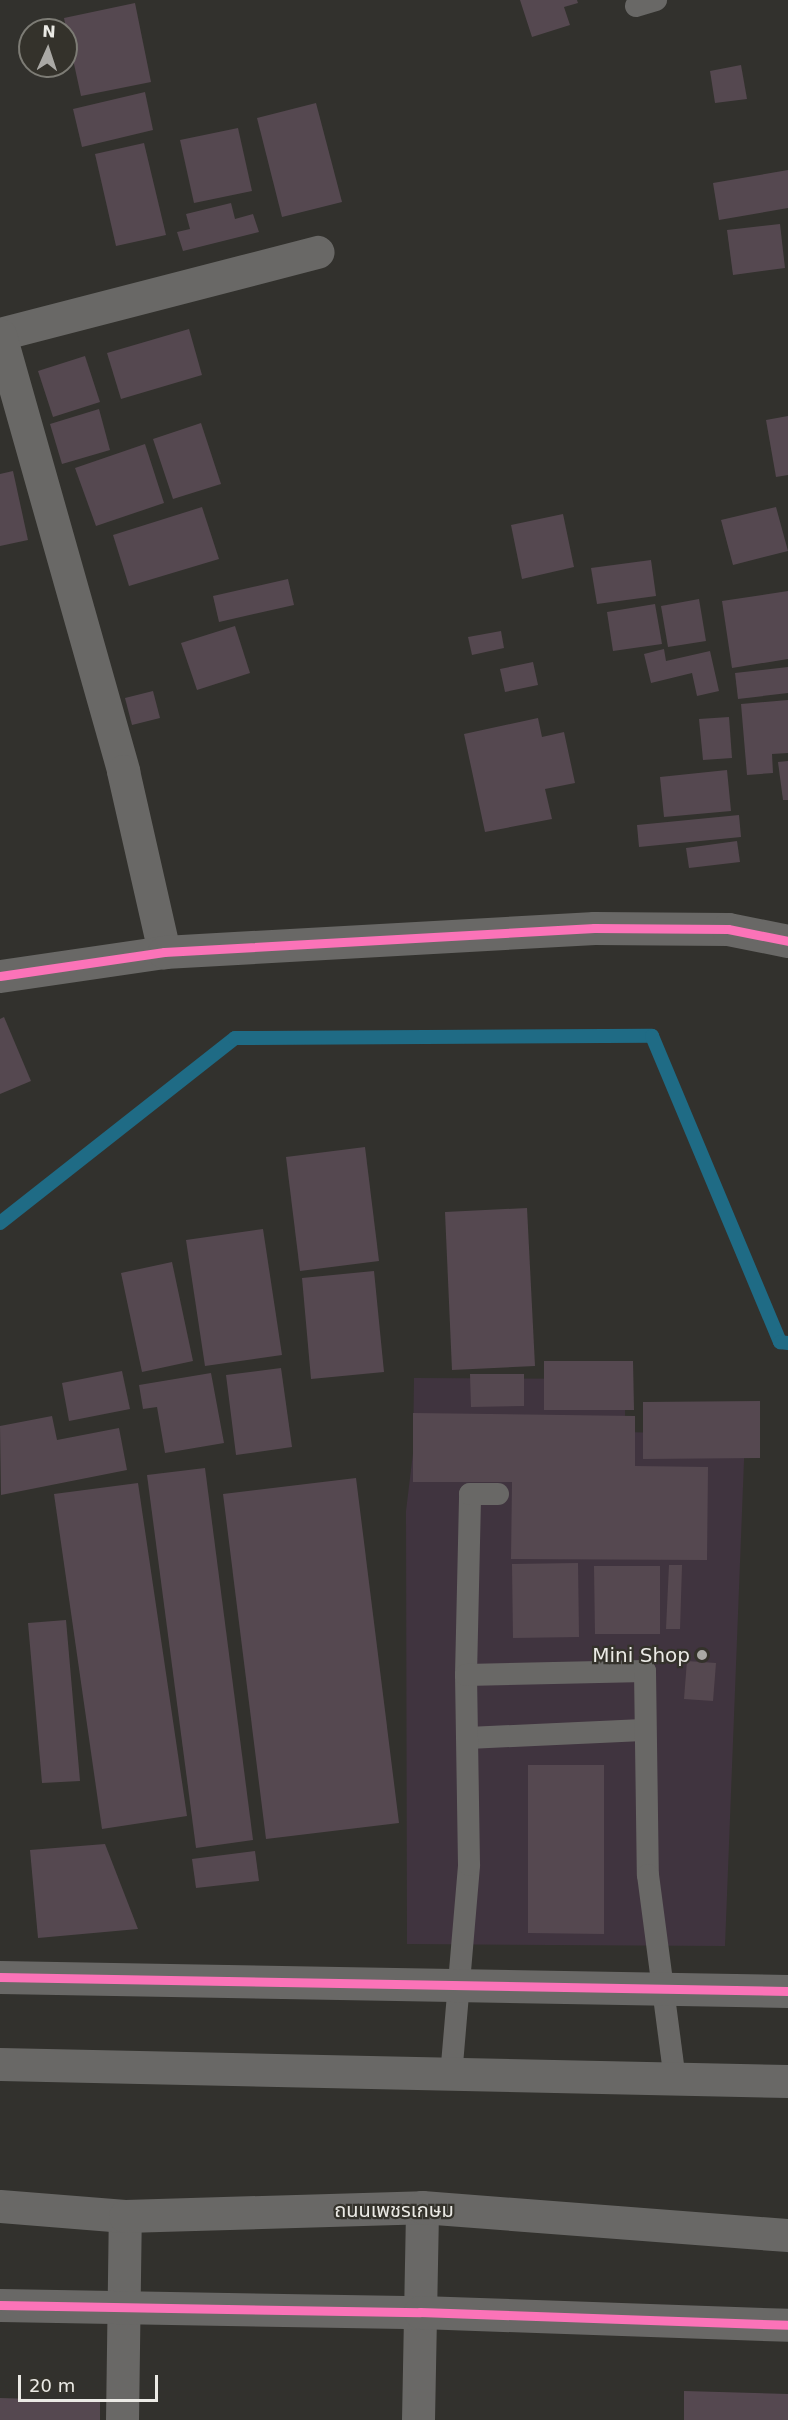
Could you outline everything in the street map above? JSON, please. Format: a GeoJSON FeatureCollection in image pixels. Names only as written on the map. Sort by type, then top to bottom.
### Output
{"type":"FeatureCollection","features":[{"type":"Feature","properties":{"kind":"street"},"geometry":{"type":"LineString","coordinates":[[164,952],[123,771],[0,334],[318,252]]}},
{"type":"Feature","properties":{"kind":"street"},"geometry":{"type":"LineString","coordinates":[[0,976],[164,952],[594,928],[728,929],[788,941]]}},
{"type":"Feature","properties":{"kind":"street"},"geometry":{"type":"LineString","coordinates":[[0,1977],[788,1991]]}},
{"type":"Feature","properties":{"kind":"street"},"geometry":{"type":"LineString","coordinates":[[0,2064],[451,2076],[788,2081]]}},
{"type":"Feature","properties":{"kind":"street","name":"ถนนเพชรเกษม"},"geometry":{"type":"LineString","coordinates":[[0,2206],[125,2216],[422,2206],[788,2235]]}},
{"type":"Feature","properties":{"kind":"street"},"geometry":{"type":"LineString","coordinates":[[418,2420],[422,2206]]}},
{"type":"Feature","properties":{"kind":"street"},"geometry":{"type":"LineString","coordinates":[[122,2420],[125,2216]]}},
{"type":"Feature","properties":{"kind":"street"},"geometry":{"type":"LineString","coordinates":[[0,2305],[123,2309],[420,2312],[788,2325]]}},
{"type":"Feature","properties":{"kind":"lane"},"geometry":{"type":"LineString","coordinates":[[451,2076],[469,1865],[466,1675],[470,1494],[498,1494]]}},
{"type":"Feature","properties":{"kind":"lane"},"geometry":{"type":"LineString","coordinates":[[466,1675],[645,1671],[643,1731],[648,1875],[675,2079]]}},
{"type":"Feature","properties":{"kind":"lane"},"geometry":{"type":"LineString","coordinates":[[468,1738],[643,1731]]}},
{"type":"Feature","properties":{"kind":"shaded area"},"geometry":{"type":"Polygon","coordinates":[[[414,1378],[625,1379],[625,1432],[745,1435],[725,1946],[407,1944],[406,1511],[413,1453],[414,1378]]]}},
{"type":"Feature","properties":{"kind":"building"},"geometry":{"type":"Polygon","coordinates":[[[520,0],[577,0],[578,3],[564,7],[570,25],[532,37],[520,0]]]}},
{"type":"Feature","properties":{"kind":"building"},"geometry":{"type":"Polygon","coordinates":[[[135,3],[151,82],[81,96],[77,78],[78,18],[64,18],[135,3]]]}},
{"type":"Feature","properties":{"kind":"building"},"geometry":{"type":"Polygon","coordinates":[[[741,65],[747,99],[715,103],[710,71],[741,65]]]}},
{"type":"Feature","properties":{"kind":"building"},"geometry":{"type":"Polygon","coordinates":[[[145,92],[153,130],[82,147],[73,109],[145,92]]]}},
{"type":"Feature","properties":{"kind":"building"},"geometry":{"type":"Polygon","coordinates":[[[316,103],[342,202],[282,217],[257,118],[316,103]]]}},
{"type":"Feature","properties":{"kind":"building"},"geometry":{"type":"Polygon","coordinates":[[[238,128],[252,191],[194,203],[180,140],[238,128]]]}},
{"type":"Feature","properties":{"kind":"building"},"geometry":{"type":"Polygon","coordinates":[[[144,143],[166,235],[116,246],[95,154],[144,143]]]}},
{"type":"Feature","properties":{"kind":"building"},"geometry":{"type":"Polygon","coordinates":[[[788,170],[788,208],[719,220],[713,183],[788,170]]]}},
{"type":"Feature","properties":{"kind":"building"},"geometry":{"type":"Polygon","coordinates":[[[231,203],[235,219],[253,214],[259,232],[183,251],[177,232],[190,229],[186,214],[231,203]]]}},
{"type":"Feature","properties":{"kind":"building"},"geometry":{"type":"Polygon","coordinates":[[[780,224],[785,268],[733,275],[727,230],[780,224]]]}},
{"type":"Feature","properties":{"kind":"building"},"geometry":{"type":"Polygon","coordinates":[[[189,329],[202,375],[121,399],[107,353],[189,329]]]}},
{"type":"Feature","properties":{"kind":"building"},"geometry":{"type":"Polygon","coordinates":[[[85,356],[100,402],[53,417],[38,371],[85,356]]]}},
{"type":"Feature","properties":{"kind":"building"},"geometry":{"type":"Polygon","coordinates":[[[99,409],[110,450],[62,464],[50,424],[99,409]]]}},
{"type":"Feature","properties":{"kind":"building"},"geometry":{"type":"Polygon","coordinates":[[[788,416],[788,475],[776,477],[766,420],[788,416]]]}},
{"type":"Feature","properties":{"kind":"building"},"geometry":{"type":"Polygon","coordinates":[[[201,423],[221,484],[173,499],[153,439],[201,423]]]}},
{"type":"Feature","properties":{"kind":"building"},"geometry":{"type":"Polygon","coordinates":[[[145,444],[164,503],[96,526],[75,468],[145,444]]]}},
{"type":"Feature","properties":{"kind":"building"},"geometry":{"type":"Polygon","coordinates":[[[13,471],[28,540],[0,546],[0,474],[13,471]]]}},
{"type":"Feature","properties":{"kind":"building"},"geometry":{"type":"Polygon","coordinates":[[[202,507],[219,559],[129,586],[113,535],[202,507]]]}},
{"type":"Feature","properties":{"kind":"building"},"geometry":{"type":"Polygon","coordinates":[[[776,507],[788,551],[733,565],[721,520],[776,507]]]}},
{"type":"Feature","properties":{"kind":"building"},"geometry":{"type":"Polygon","coordinates":[[[563,514],[574,567],[522,579],[511,525],[563,514]]]}},
{"type":"Feature","properties":{"kind":"building"},"geometry":{"type":"Polygon","coordinates":[[[651,560],[656,596],[597,604],[591,568],[651,560]]]}},
{"type":"Feature","properties":{"kind":"building"},"geometry":{"type":"Polygon","coordinates":[[[288,579],[294,605],[219,622],[213,596],[288,579]]]}},
{"type":"Feature","properties":{"kind":"building"},"geometry":{"type":"Polygon","coordinates":[[[788,591],[788,659],[732,668],[722,601],[788,591]]]}},
{"type":"Feature","properties":{"kind":"building"},"geometry":{"type":"Polygon","coordinates":[[[699,599],[706,641],[668,647],[661,606],[699,599]]]}},
{"type":"Feature","properties":{"kind":"building"},"geometry":{"type":"Polygon","coordinates":[[[655,604],[662,644],[613,651],[607,612],[655,604]]]}},
{"type":"Feature","properties":{"kind":"building"},"geometry":{"type":"Polygon","coordinates":[[[235,626],[250,673],[197,690],[181,643],[235,626]]]}},
{"type":"Feature","properties":{"kind":"building"},"geometry":{"type":"Polygon","coordinates":[[[501,631],[504,648],[472,655],[468,637],[501,631]]]}},
{"type":"Feature","properties":{"kind":"building"},"geometry":{"type":"Polygon","coordinates":[[[664,649],[666,661],[710,651],[719,691],[697,696],[692,673],[651,683],[644,654],[664,649]]]}},
{"type":"Feature","properties":{"kind":"building"},"geometry":{"type":"Polygon","coordinates":[[[533,662],[538,685],[505,692],[500,669],[533,662]]]}},
{"type":"Feature","properties":{"kind":"building"},"geometry":{"type":"Polygon","coordinates":[[[788,667],[788,693],[738,699],[735,673],[788,667]]]}},
{"type":"Feature","properties":{"kind":"building"},"geometry":{"type":"Polygon","coordinates":[[[153,691],[160,718],[132,725],[125,698],[153,691]]]}},
{"type":"Feature","properties":{"kind":"building"},"geometry":{"type":"Polygon","coordinates":[[[788,700],[788,753],[772,754],[773,773],[747,775],[741,704],[788,700]]]}},
{"type":"Feature","properties":{"kind":"building"},"geometry":{"type":"Polygon","coordinates":[[[729,717],[732,758],[703,760],[699,719],[729,717]]]}},
{"type":"Feature","properties":{"kind":"building"},"geometry":{"type":"Polygon","coordinates":[[[538,718],[542,737],[564,732],[575,783],[545,789],[552,819],[485,832],[464,734],[538,718]]]}},
{"type":"Feature","properties":{"kind":"building"},"geometry":{"type":"Polygon","coordinates":[[[788,761],[788,800],[783,800],[778,762],[788,761]]]}},
{"type":"Feature","properties":{"kind":"building"},"geometry":{"type":"Polygon","coordinates":[[[727,770],[731,811],[664,817],[660,777],[727,770]]]}},
{"type":"Feature","properties":{"kind":"building"},"geometry":{"type":"Polygon","coordinates":[[[739,815],[741,837],[639,847],[637,825],[739,815]]]}},
{"type":"Feature","properties":{"kind":"building"},"geometry":{"type":"Polygon","coordinates":[[[737,841],[740,862],[689,868],[686,848],[737,841]]]}},
{"type":"Feature","properties":{"kind":"building"},"geometry":{"type":"Polygon","coordinates":[[[4,1017],[31,1081],[0,1094],[0,1019],[4,1017]]]}},
{"type":"Feature","properties":{"kind":"building"},"geometry":{"type":"Polygon","coordinates":[[[365,1147],[379,1261],[300,1271],[286,1157],[365,1147]]]}},
{"type":"Feature","properties":{"kind":"building"},"geometry":{"type":"Polygon","coordinates":[[[527,1208],[535,1366],[452,1370],[445,1212],[527,1208]]]}},
{"type":"Feature","properties":{"kind":"building"},"geometry":{"type":"Polygon","coordinates":[[[263,1229],[282,1355],[205,1366],[186,1240],[263,1229]]]}},
{"type":"Feature","properties":{"kind":"building"},"geometry":{"type":"Polygon","coordinates":[[[172,1262],[193,1361],[142,1372],[121,1273],[172,1262]]]}},
{"type":"Feature","properties":{"kind":"building"},"geometry":{"type":"Polygon","coordinates":[[[374,1271],[384,1372],[311,1379],[302,1278],[374,1271]]]}},
{"type":"Feature","properties":{"kind":"building"},"geometry":{"type":"Polygon","coordinates":[[[544,1361],[633,1361],[634,1410],[544,1410],[544,1361]]]}},
{"type":"Feature","properties":{"kind":"building"},"geometry":{"type":"Polygon","coordinates":[[[281,1368],[292,1447],[236,1455],[226,1375],[281,1368]]]}},
{"type":"Feature","properties":{"kind":"building"},"geometry":{"type":"Polygon","coordinates":[[[122,1371],[130,1409],[69,1421],[62,1383],[122,1371]]]}},
{"type":"Feature","properties":{"kind":"building"},"geometry":{"type":"Polygon","coordinates":[[[211,1373],[224,1443],[165,1453],[157,1407],[143,1409],[139,1385],[211,1373]]]}},
{"type":"Feature","properties":{"kind":"building"},"geometry":{"type":"Polygon","coordinates":[[[470,1374],[524,1374],[524,1406],[471,1407],[470,1374]]]}},
{"type":"Feature","properties":{"kind":"building"},"geometry":{"type":"Polygon","coordinates":[[[760,1401],[760,1458],[643,1459],[643,1402],[760,1401]]]}},
{"type":"Feature","properties":{"kind":"building"},"geometry":{"type":"Polygon","coordinates":[[[413,1413],[635,1416],[635,1466],[708,1467],[707,1560],[511,1559],[512,1482],[413,1482],[413,1413]]]}},
{"type":"Feature","properties":{"kind":"building"},"geometry":{"type":"Polygon","coordinates":[[[52,1416],[57,1440],[119,1428],[127,1470],[1,1495],[0,1426],[52,1416]]]}},
{"type":"Feature","properties":{"kind":"building"},"geometry":{"type":"Polygon","coordinates":[[[205,1468],[253,1840],[196,1848],[147,1475],[205,1468]]]}},
{"type":"Feature","properties":{"kind":"building"},"geometry":{"type":"Polygon","coordinates":[[[356,1478],[399,1823],[266,1839],[223,1494],[356,1478]]]}},
{"type":"Feature","properties":{"kind":"building"},"geometry":{"type":"Polygon","coordinates":[[[138,1483],[187,1816],[102,1829],[54,1494],[138,1483]]]}},
{"type":"Feature","properties":{"kind":"building"},"geometry":{"type":"Polygon","coordinates":[[[578,1563],[579,1637],[513,1638],[512,1564],[578,1563]]]}},
{"type":"Feature","properties":{"kind":"building"},"geometry":{"type":"Polygon","coordinates":[[[669,1565],[682,1565],[680,1629],[666,1629],[669,1565]]]}},
{"type":"Feature","properties":{"kind":"building"},"geometry":{"type":"Polygon","coordinates":[[[594,1566],[660,1566],[660,1634],[595,1634],[594,1566]]]}},
{"type":"Feature","properties":{"kind":"building"},"geometry":{"type":"Polygon","coordinates":[[[66,1620],[80,1781],[42,1783],[28,1623],[66,1620]]]}},
{"type":"Feature","properties":{"kind":"building"},"geometry":{"type":"Polygon","coordinates":[[[687,1661],[716,1663],[713,1701],[684,1699],[687,1661]]]}},
{"type":"Feature","properties":{"kind":"building"},"geometry":{"type":"Polygon","coordinates":[[[528,1765],[604,1765],[604,1934],[528,1933],[528,1765]]]}},
{"type":"Feature","properties":{"kind":"building"},"geometry":{"type":"Polygon","coordinates":[[[105,1844],[138,1929],[38,1938],[30,1850],[105,1844]]]}},
{"type":"Feature","properties":{"kind":"building"},"geometry":{"type":"Polygon","coordinates":[[[255,1851],[259,1881],[196,1888],[192,1859],[255,1851]]]}},
{"type":"Feature","properties":{"kind":"building"},"geometry":{"type":"Polygon","coordinates":[[[684,2391],[788,2394],[788,2420],[684,2420],[684,2391]]]}},
{"type":"Feature","properties":{"kind":"building"},"geometry":{"type":"Polygon","coordinates":[[[0,2398],[100,2401],[100,2420],[0,2420],[0,2398]]]}},
{"type":"Feature","properties":{"kind":"waterway"},"geometry":{"type":"LineString","coordinates":[[0,1223],[235,1038],[652,1036],[780,1342],[788,1343]]}},
{"type":"Feature","properties":{"kind":"cycle path"},"geometry":{"type":"LineString","coordinates":[[0,976],[164,952],[594,928],[728,929],[788,941]]}},
{"type":"Feature","properties":{"kind":"cycle path"},"geometry":{"type":"LineString","coordinates":[[0,1977],[788,1991]]}},
{"type":"Feature","properties":{"kind":"cycle path"},"geometry":{"type":"LineString","coordinates":[[0,2305],[420,2312],[788,2325]]}},
{"type":"Feature","properties":{"kind":"place","name":"Mini Shop"},"geometry":{"type":"Point","coordinates":[702,1655]}}]}
